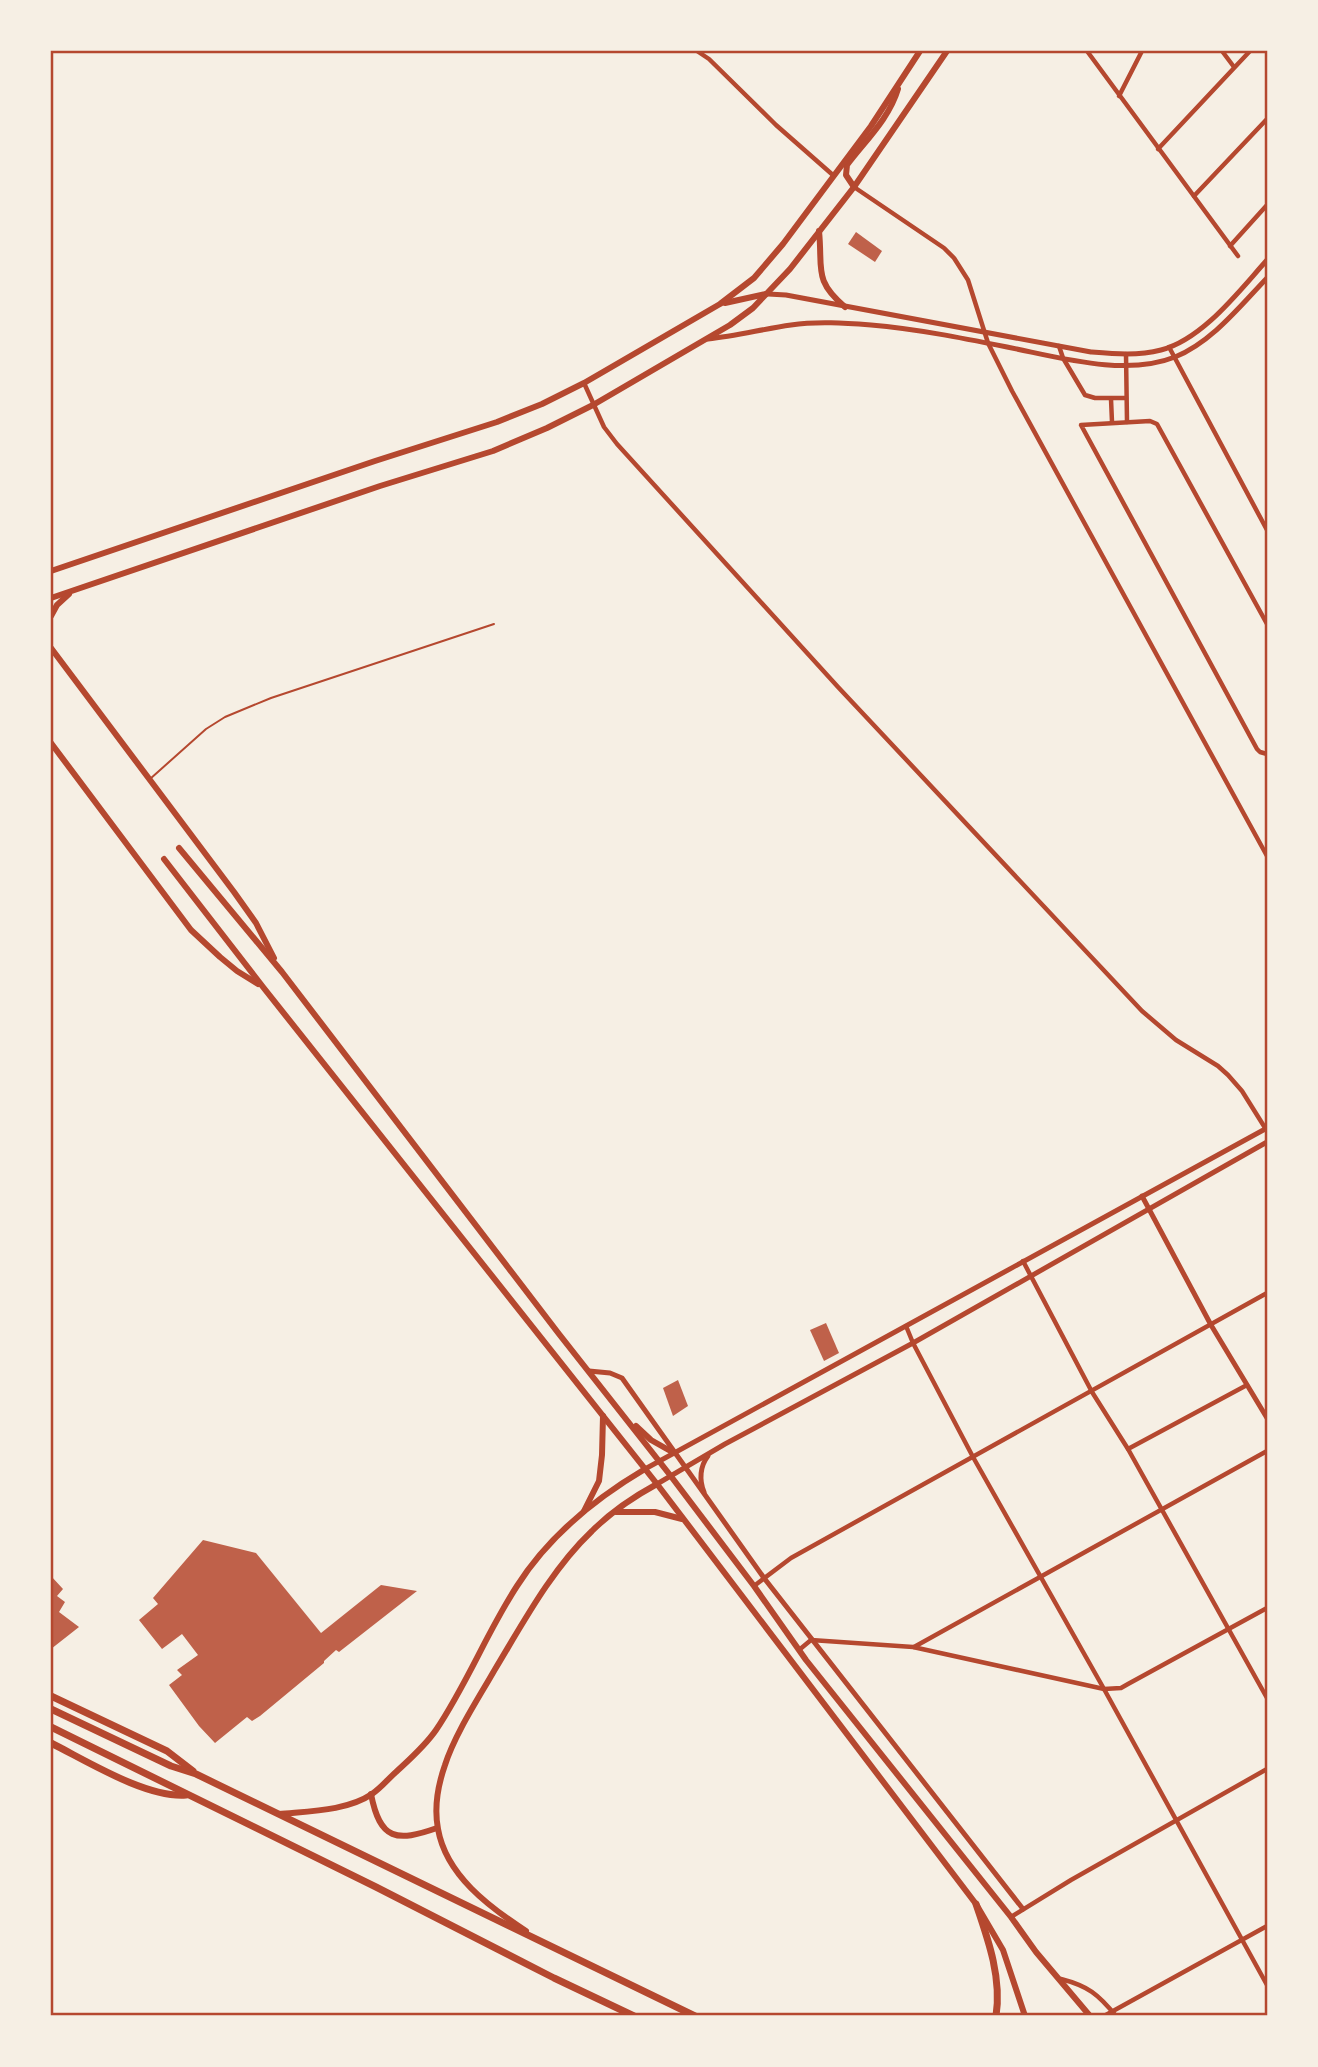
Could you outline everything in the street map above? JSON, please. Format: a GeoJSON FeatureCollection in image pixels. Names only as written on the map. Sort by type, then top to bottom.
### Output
{"type":"FeatureCollection","features":[{"type":"Feature","properties":{"kind":"highway"},"geometry":{"type":"LineString","coordinates":[[51,1696],[167,1751],[196,1774]]}},
{"type":"Feature","properties":{"kind":"highway"},"geometry":{"type":"LineString","coordinates":[[51,1709],[172,1766],[196,1774],[695,2016]]}},
{"type":"Feature","properties":{"kind":"highway"},"geometry":{"type":"LineString","coordinates":[[51,1727],[634,2016]]}},
{"type":"Feature","properties":{"kind":"highway"},"geometry":{"type":"LineString","coordinates":[[51,1743],[147,1789],[168,1795],[187,1794]]}},
{"type":"Feature","properties":{"kind":"highway"},"geometry":{"type":"LineString","coordinates":[[976,1904],[986,1932],[996,1980],[996,2016]]}},
{"type":"Feature","properties":{"kind":"main road"},"geometry":{"type":"LineString","coordinates":[[51,570],[497,422],[542,404],[583,383],[720,304],[754,278],[783,244],[834,176],[920,51]]}},
{"type":"Feature","properties":{"kind":"main road"},"geometry":{"type":"LineString","coordinates":[[51,598],[380,486],[493,451],[593,405],[706,339],[753,308],[790,269],[854,187],[947,51]]}},
{"type":"Feature","properties":{"kind":"main road"},"geometry":{"type":"LineString","coordinates":[[854,187],[846,175],[846,168],[893,104],[901,81]]}},
{"type":"Feature","properties":{"kind":"main road"},"geometry":{"type":"LineString","coordinates":[[820,231],[821,279],[830,295],[845,307]]}},
{"type":"Feature","properties":{"kind":"main road"},"geometry":{"type":"LineString","coordinates":[[720,304],[768,294]]}},
{"type":"Feature","properties":{"kind":"main road"},"geometry":{"type":"LineString","coordinates":[[51,616],[65,597],[79,588]]}},
{"type":"Feature","properties":{"kind":"main road"},"geometry":{"type":"LineString","coordinates":[[51,638],[52,649],[246,908],[282,972]]}},
{"type":"Feature","properties":{"kind":"main road"},"geometry":{"type":"LineString","coordinates":[[51,743],[191,930],[237,971],[263,987]]}},
{"type":"Feature","properties":{"kind":"main road"},"geometry":{"type":"LineString","coordinates":[[179,848],[282,972],[670,1475],[799,1650],[1036,1952],[1090,2016]]}},
{"type":"Feature","properties":{"kind":"main road"},"geometry":{"type":"LineString","coordinates":[[164,859],[657,1484],[976,1904],[1003,1951],[1025,2016]]}},
{"type":"Feature","properties":{"kind":"main road"},"geometry":{"type":"LineString","coordinates":[[622,1413],[651,1440],[674,1453]]}},
{"type":"Feature","properties":{"kind":"main road"},"geometry":{"type":"LineString","coordinates":[[584,1511],[599,1481],[603,1416]]}},
{"type":"Feature","properties":{"kind":"main road"},"geometry":{"type":"LineString","coordinates":[[278,1814],[337,1807],[371,1794],[415,1754],[456,1699],[518,1584],[542,1553],[584,1511],[645,1469]]}},
{"type":"Feature","properties":{"kind":"main road"},"geometry":{"type":"LineString","coordinates":[[554,1949],[484,1901],[459,1874],[444,1850],[437,1828],[437,1795],[445,1763],[473,1707],[550,1581],[592,1530],[657,1484]]}},
{"type":"Feature","properties":{"kind":"main road"},"geometry":{"type":"LineString","coordinates":[[616,1511],[655,1512],[682,1518]]}},
{"type":"Feature","properties":{"kind":"main road"},"geometry":{"type":"LineString","coordinates":[[371,1794],[380,1824],[389,1832],[399,1837],[414,1836],[437,1828]]}},
{"type":"Feature","properties":{"kind":"street"},"geometry":{"type":"LineString","coordinates":[[697,51],[709,59],[776,125],[834,176]]}},
{"type":"Feature","properties":{"kind":"street"},"geometry":{"type":"LineString","coordinates":[[1087,51],[1238,256]]}},
{"type":"Feature","properties":{"kind":"street"},"geometry":{"type":"LineString","coordinates":[[1119,96],[1142,51]]}},
{"type":"Feature","properties":{"kind":"street"},"geometry":{"type":"LineString","coordinates":[[1222,51],[1234,67]]}},
{"type":"Feature","properties":{"kind":"street"},"geometry":{"type":"LineString","coordinates":[[1158,149],[1250,51]]}},
{"type":"Feature","properties":{"kind":"street"},"geometry":{"type":"LineString","coordinates":[[1194,196],[1267,119]]}},
{"type":"Feature","properties":{"kind":"street"},"geometry":{"type":"LineString","coordinates":[[854,187],[944,248],[968,280],[988,343],[1012,391],[1267,856]]}},
{"type":"Feature","properties":{"kind":"street"},"geometry":{"type":"LineString","coordinates":[[1230,246],[1267,205]]}},
{"type":"Feature","properties":{"kind":"street"},"geometry":{"type":"LineString","coordinates":[[768,294],[786,295],[1091,352],[1148,353],[1169,347],[1193,335],[1267,260]]}},
{"type":"Feature","properties":{"kind":"street"},"geometry":{"type":"LineString","coordinates":[[706,339],[793,325],[848,323],[909,329],[1063,358],[1125,366],[1144,364],[1175,357],[1209,336],[1267,277],[1260,268]]}},
{"type":"Feature","properties":{"kind":"street"},"geometry":{"type":"LineString","coordinates":[[1059,345],[1063,358],[1085,395],[1126,398]]}},
{"type":"Feature","properties":{"kind":"street"},"geometry":{"type":"LineString","coordinates":[[1169,347],[1267,530]]}},
{"type":"Feature","properties":{"kind":"street"},"geometry":{"type":"LineString","coordinates":[[1126,354],[1127,422]]}},
{"type":"Feature","properties":{"kind":"street"},"geometry":{"type":"LineString","coordinates":[[583,383],[604,426],[629,458],[828,677],[1142,1011],[1176,1040],[1219,1066],[1228,1075],[1267,1129],[645,1469]]}},
{"type":"Feature","properties":{"kind":"street"},"geometry":{"type":"LineString","coordinates":[[1111,399],[1112,423]]}},
{"type":"Feature","properties":{"kind":"street"},"geometry":{"type":"LineString","coordinates":[[1267,624],[1157,424],[1150,421],[1081,426],[1257,749],[1267,754]]}},
{"type":"Feature","properties":{"kind":"street"},"geometry":{"type":"LineString","coordinates":[[657,1484],[710,1452],[913,1343],[1267,1142]]}},
{"type":"Feature","properties":{"kind":"street"},"geometry":{"type":"LineString","coordinates":[[1142,1196],[1211,1325],[1267,1418]]}},
{"type":"Feature","properties":{"kind":"street"},"geometry":{"type":"LineString","coordinates":[[1023,1261],[1092,1392],[1265,1689],[1267,1698]]}},
{"type":"Feature","properties":{"kind":"street"},"geometry":{"type":"LineString","coordinates":[[754,1586],[791,1558],[1267,1293]]}},
{"type":"Feature","properties":{"kind":"street"},"geometry":{"type":"LineString","coordinates":[[906,1325],[973,1457],[1267,1985]]}},
{"type":"Feature","properties":{"kind":"street"},"geometry":{"type":"LineString","coordinates":[[589,1371],[610,1373],[622,1378],[764,1578],[1023,1909]]}},
{"type":"Feature","properties":{"kind":"street"},"geometry":{"type":"LineString","coordinates":[[1128,1450],[1248,1385]]}},
{"type":"Feature","properties":{"kind":"street"},"geometry":{"type":"LineString","coordinates":[[913,1647],[1267,1451]]}},
{"type":"Feature","properties":{"kind":"street"},"geometry":{"type":"LineString","coordinates":[[706,1499],[701,1480],[704,1461],[710,1452]]}},
{"type":"Feature","properties":{"kind":"street"},"geometry":{"type":"LineString","coordinates":[[799,1650],[811,1640],[913,1647],[1104,1689],[1121,1688],[1267,1608]]}},
{"type":"Feature","properties":{"kind":"street"},"geometry":{"type":"LineString","coordinates":[[1011,1917],[1267,1769]]}},
{"type":"Feature","properties":{"kind":"street"},"geometry":{"type":"LineString","coordinates":[[1104,2016],[1114,2014],[1267,1926]]}},
{"type":"Feature","properties":{"kind":"street"},"geometry":{"type":"LineString","coordinates":[[1060,1979],[1090,1988],[1114,2014]]}},
{"type":"Feature","properties":{"kind":"lane"},"geometry":{"type":"LineString","coordinates":[[149,779],[206,729],[225,717],[271,698],[495,624]]}},
{"type":"Feature","properties":{"kind":"building"},"geometry":{"type":"Polygon","coordinates":[[[856,232],[882,251],[875,262],[848,244],[856,232]]]}},
{"type":"Feature","properties":{"kind":"building"},"geometry":{"type":"Polygon","coordinates":[[[826,1323],[839,1353],[824,1361],[810,1330],[826,1323]]]}},
{"type":"Feature","properties":{"kind":"building"},"geometry":{"type":"Polygon","coordinates":[[[678,1380],[688,1406],[673,1416],[663,1388],[678,1380]]]}},
{"type":"Feature","properties":{"kind":"building"},"geometry":{"type":"Polygon","coordinates":[[[203,1540],[256,1553],[321,1633],[381,1585],[417,1591],[339,1652],[336,1650],[260,1716],[252,1721],[247,1717],[215,1743],[169,1685],[182,1675],[177,1670],[198,1655],[182,1634],[162,1649],[139,1620],[158,1604],[153,1598],[203,1540]]]}},
{"type":"Feature","properties":{"kind":"building"},"geometry":{"type":"Polygon","coordinates":[[[51,1576],[63,1589],[57,1596],[65,1602],[59,1612],[79,1627],[51,1649],[51,1576]]]}}]}
